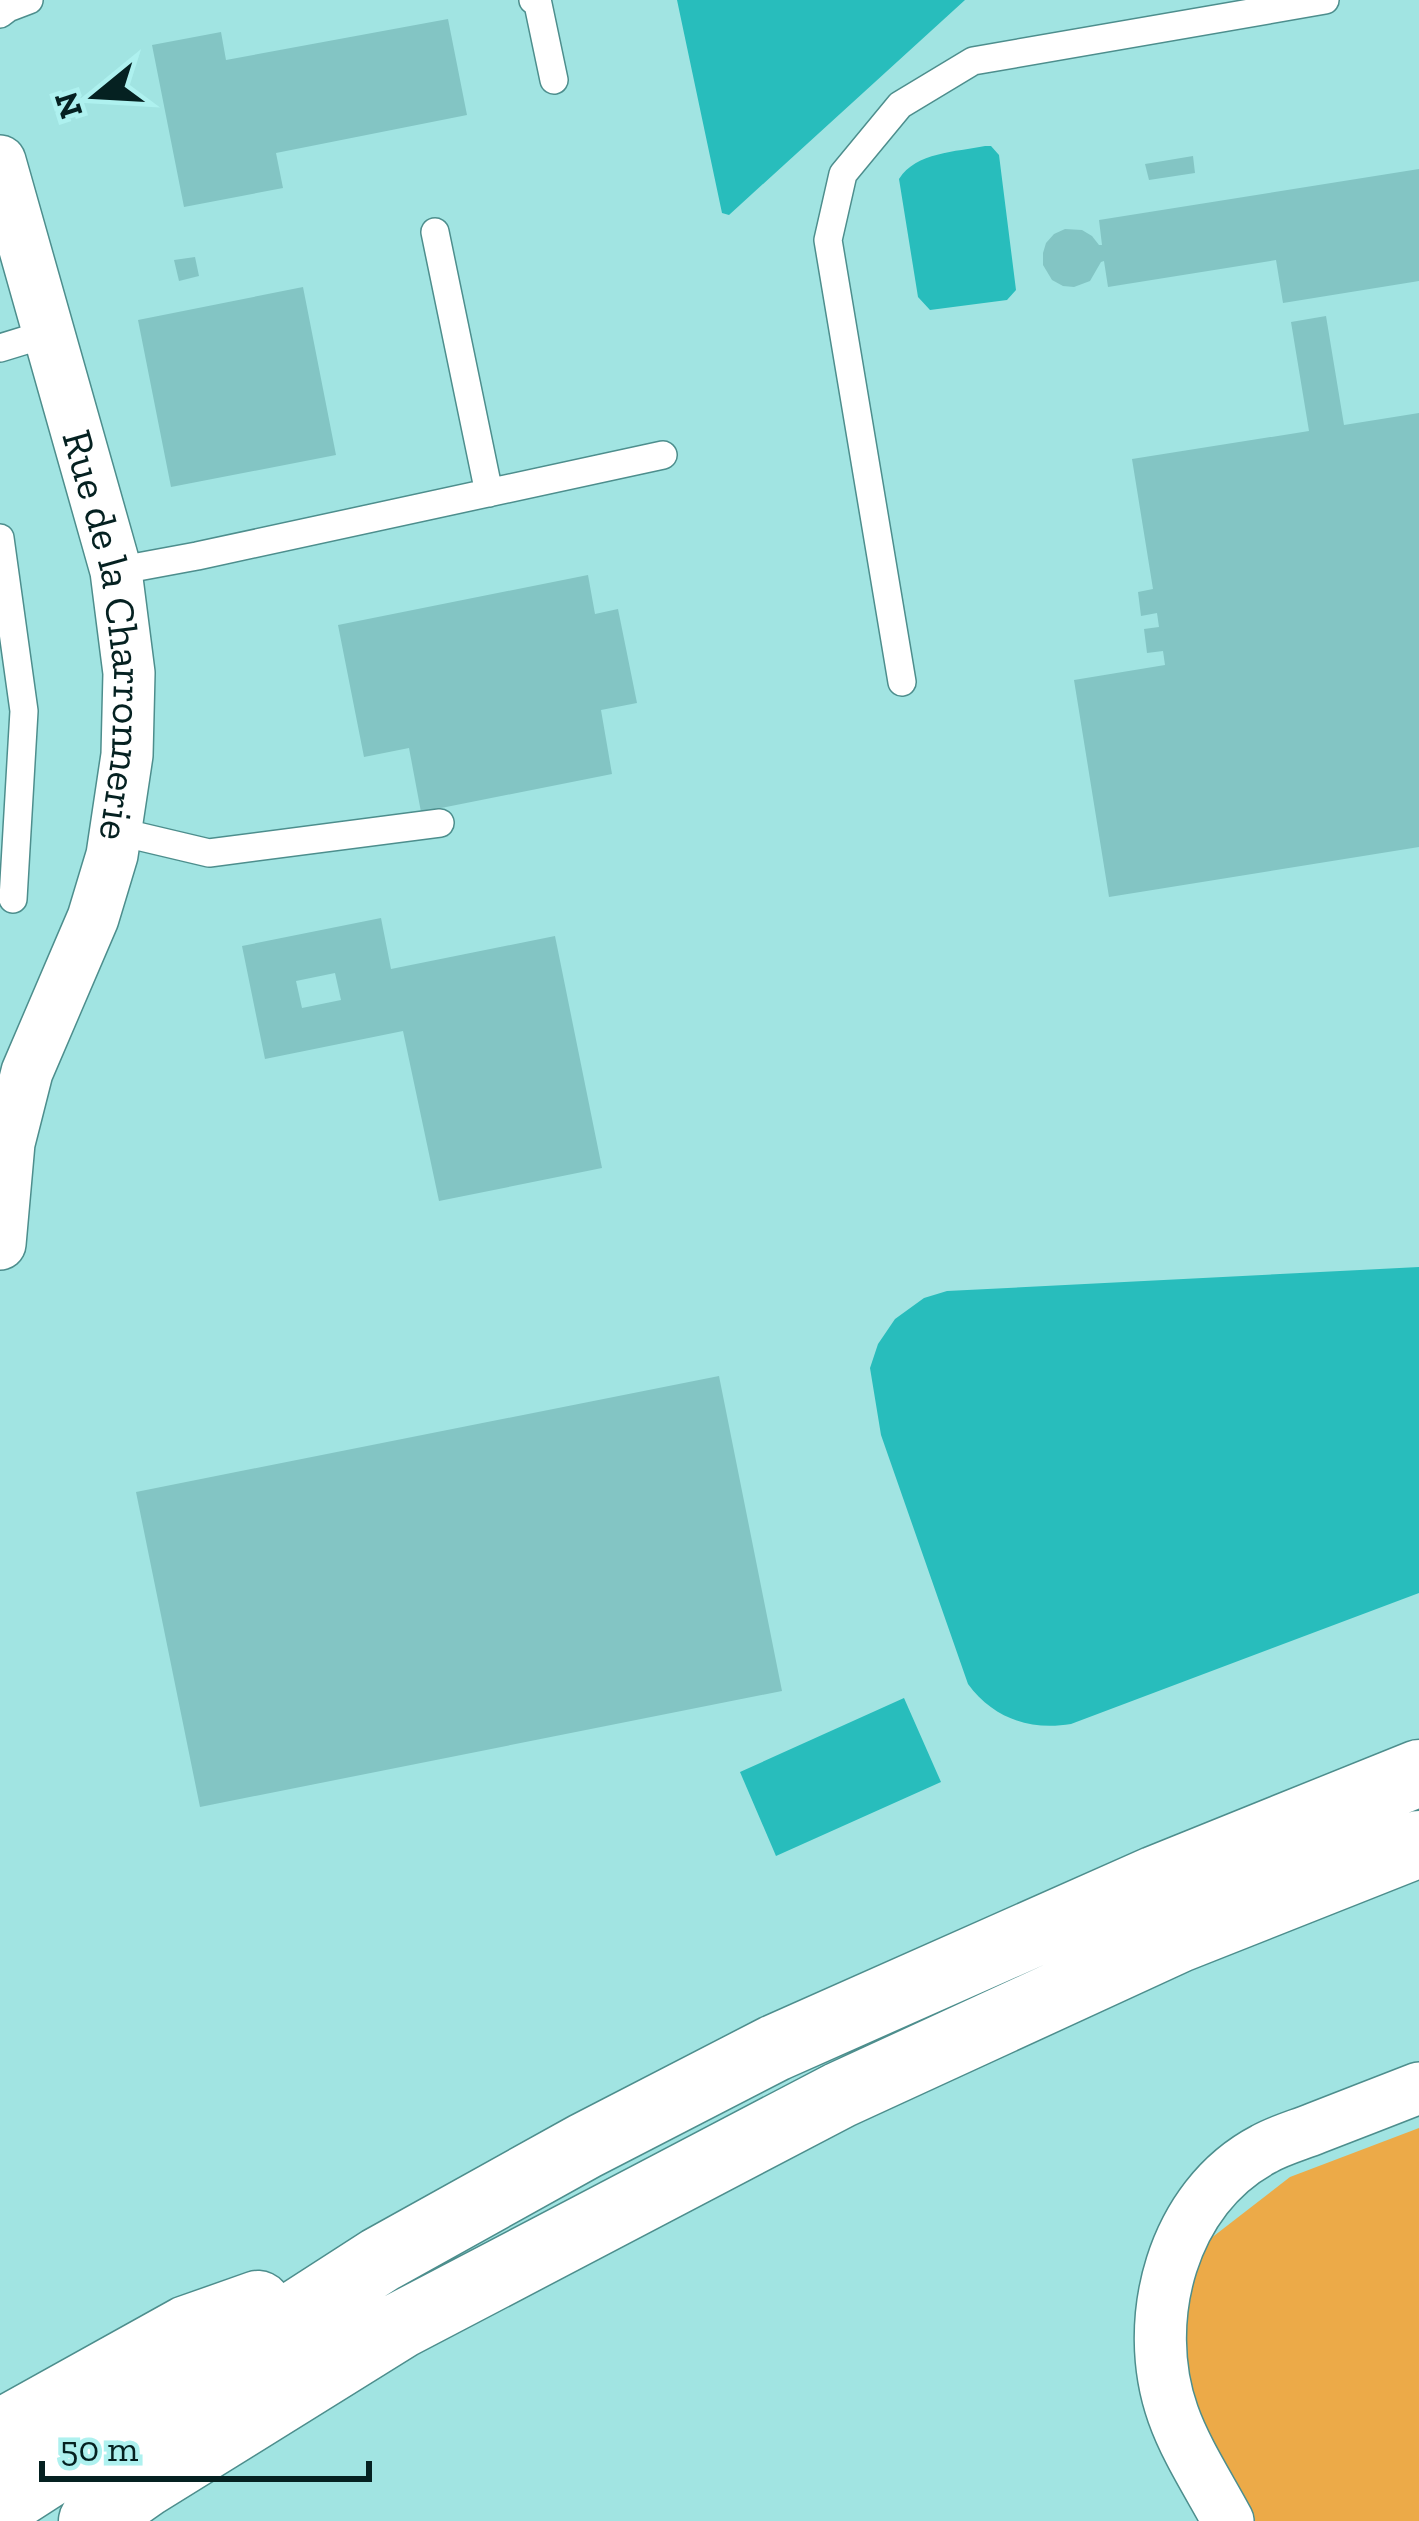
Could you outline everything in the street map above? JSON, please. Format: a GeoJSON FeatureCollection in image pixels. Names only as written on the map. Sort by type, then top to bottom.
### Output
{"type":"FeatureCollection","features":[{"type":"Feature","properties":{"kind":"highway"},"geometry":{"type":"LineString","coordinates":[[0,2505],[380,2260],[585,2146],[775,2048],[1156,1879],[1419,1773]]}},
{"type":"Feature","properties":{"kind":"highway"},"geometry":{"type":"LineString","coordinates":[[92,2521],[401,2325],[820,2106],[1179,1939],[1419,1844]]}},
{"type":"Feature","properties":{"kind":"highway"},"geometry":{"type":"LineString","coordinates":[[0,2433],[187,2329],[380,2260]]}},
{"type":"Feature","properties":{"kind":"street","name":"Rue de la Charronnerie"},"geometry":{"type":"LineString","coordinates":[[0,161],[116,571],[129,673],[127,755],[116,830],[93,918],[27,1072],[9,1143],[0,1244]]}},
{"type":"Feature","properties":{"kind":"street"},"geometry":{"type":"LineString","coordinates":[[1228,2521],[1174,2419],[1165,2389],[1159,2325],[1173,2259],[1208,2196],[1263,2149],[1419,2088]]}},
{"type":"Feature","properties":{"kind":"lane"},"geometry":{"type":"LineString","coordinates":[[0,14],[29,0]]}},
{"type":"Feature","properties":{"kind":"lane"},"geometry":{"type":"LineString","coordinates":[[533,0],[538,4],[554,80]]}},
{"type":"Feature","properties":{"kind":"lane"},"geometry":{"type":"LineString","coordinates":[[902,682],[828,241],[843,175],[901,105],[974,61],[1325,0]]}},
{"type":"Feature","properties":{"kind":"lane"},"geometry":{"type":"LineString","coordinates":[[435,232],[489,493]]}},
{"type":"Feature","properties":{"kind":"lane"},"geometry":{"type":"LineString","coordinates":[[0,348],[49,333]]}},
{"type":"Feature","properties":{"kind":"lane"},"geometry":{"type":"LineString","coordinates":[[116,571],[664,455]]}},
{"type":"Feature","properties":{"kind":"lane"},"geometry":{"type":"LineString","coordinates":[[0,538],[24,711],[13,899]]}},
{"type":"Feature","properties":{"kind":"lane"},"geometry":{"type":"LineString","coordinates":[[116,830],[209,853],[440,823]]}},
{"type":"Feature","properties":{"kind":"shaded area"},"geometry":{"type":"Polygon","coordinates":[[[1419,2128],[1419,2521],[1245,2521],[1186,2404],[1184,2299],[1197,2249],[1290,2177],[1419,2128]]]}},
{"type":"Feature","properties":{"kind":"water"},"geometry":{"type":"Polygon","coordinates":[[[677,0],[965,0],[729,215],[722,213],[677,0]]]}},
{"type":"Feature","properties":{"kind":"water"},"geometry":{"type":"Polygon","coordinates":[[[991,146],[999,155],[1016,290],[1007,300],[930,310],[918,297],[899,179],[926,158],[991,146]]]}},
{"type":"Feature","properties":{"kind":"water"},"geometry":{"type":"Polygon","coordinates":[[[1419,1267],[1419,1593],[1071,1724],[1027,1723],[1001,1713],[978,1696],[968,1684],[881,1435],[870,1368],[878,1344],[895,1319],[924,1298],[947,1291],[1419,1267]]]}},
{"type":"Feature","properties":{"kind":"water"},"geometry":{"type":"Polygon","coordinates":[[[904,1698],[941,1782],[776,1856],[740,1772],[904,1698]]]}},
{"type":"Feature","properties":{"kind":"building"},"geometry":{"type":"Polygon","coordinates":[[[448,19],[467,115],[276,153],[283,188],[184,207],[152,45],[221,32],[226,60],[448,19]]]}},
{"type":"Feature","properties":{"kind":"building"},"geometry":{"type":"Polygon","coordinates":[[[1193,156],[1195,173],[1149,180],[1145,164],[1193,156]]]}},
{"type":"Feature","properties":{"kind":"building"},"geometry":{"type":"Polygon","coordinates":[[[1419,169],[1419,281],[1283,303],[1276,260],[1108,287],[1104,261],[1090,281],[1074,287],[1052,280],[1043,265],[1046,243],[1065,229],[1082,230],[1102,245],[1099,220],[1419,169]]]}},
{"type":"Feature","properties":{"kind":"building"},"geometry":{"type":"Polygon","coordinates":[[[195,257],[199,276],[179,281],[174,260],[195,257]]]}},
{"type":"Feature","properties":{"kind":"building"},"geometry":{"type":"Polygon","coordinates":[[[303,287],[336,455],[171,487],[138,320],[303,287]]]}},
{"type":"Feature","properties":{"kind":"building"},"geometry":{"type":"Polygon","coordinates":[[[1326,316],[1344,425],[1419,413],[1419,847],[1109,897],[1074,680],[1165,665],[1163,651],[1147,653],[1144,629],[1159,627],[1157,613],[1141,616],[1138,592],[1153,589],[1132,459],[1309,431],[1291,322],[1326,316]]]}},
{"type":"Feature","properties":{"kind":"building"},"geometry":{"type":"Polygon","coordinates":[[[588,575],[595,614],[618,609],[637,703],[601,710],[612,774],[421,812],[409,748],[364,757],[338,625],[588,575]]]}},
{"type":"Feature","properties":{"kind":"building"},"geometry":{"type":"Polygon","coordinates":[[[381,918],[391,969],[555,936],[602,1168],[439,1201],[403,1031],[265,1059],[242,946],[381,918]],[[335,973],[296,981],[302,1008],[341,1000],[335,973]]]}},
{"type":"Feature","properties":{"kind":"building"},"geometry":{"type":"Polygon","coordinates":[[[719,1376],[782,1691],[200,1807],[136,1492],[719,1376]]]}}]}
